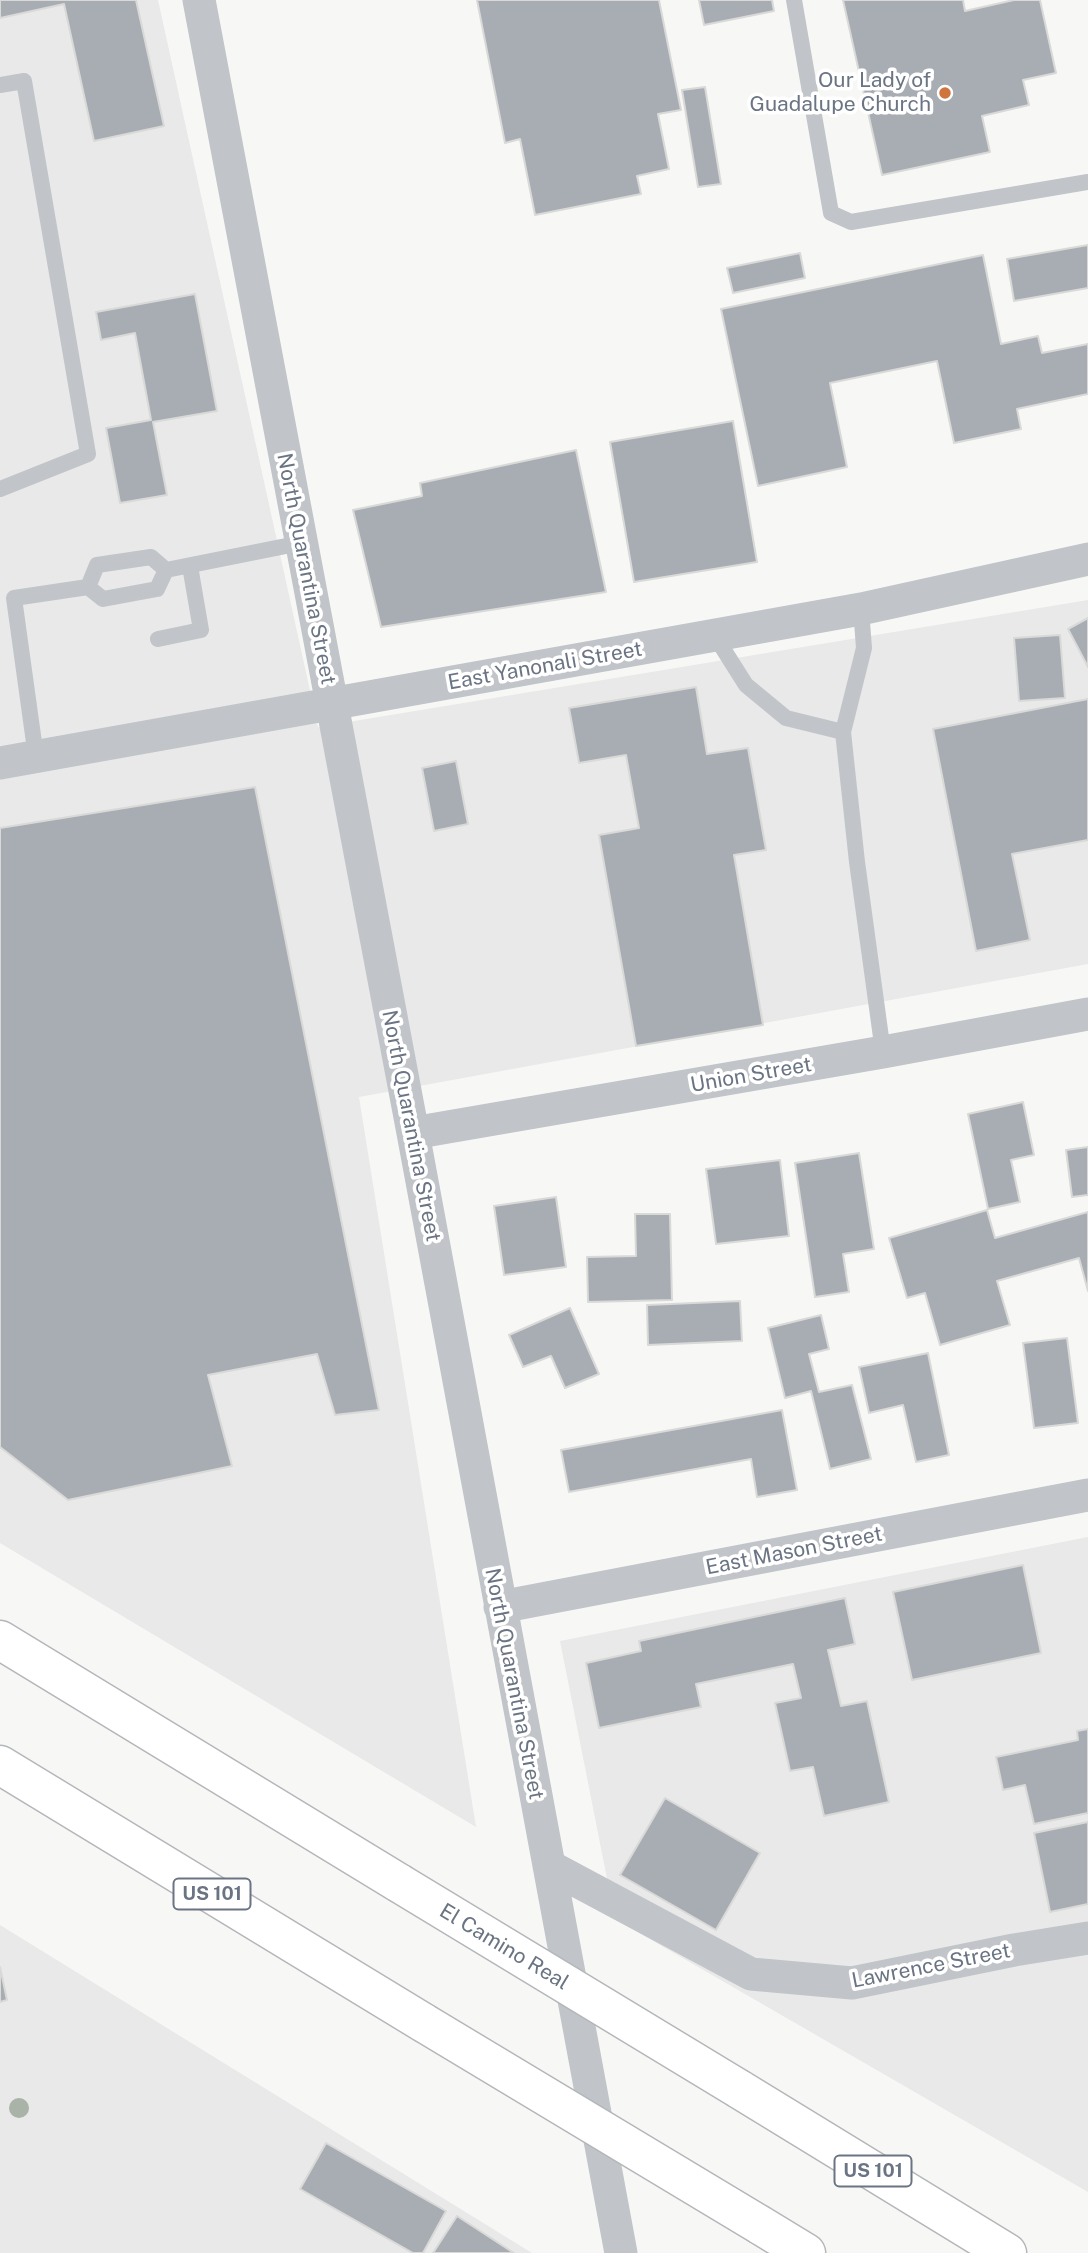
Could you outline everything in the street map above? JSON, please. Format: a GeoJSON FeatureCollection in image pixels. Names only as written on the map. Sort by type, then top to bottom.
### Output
{"type":"FeatureCollection","features":[{"type":"Feature","properties":{"kind":"highway","name":"El Camino Real"},"geometry":{"type":"LineString","coordinates":[[0,1640],[1007,2253]]}},
{"type":"Feature","properties":{"kind":"highway","name":"US 101"},"geometry":{"type":"LineString","coordinates":[[0,1765],[806,2253]]}},
{"type":"Feature","properties":{"kind":"street","name":"North Quarantina Street"},"geometry":{"type":"LineString","coordinates":[[199,0],[621,2253]]}},
{"type":"Feature","properties":{"kind":"street","name":"East Yanonali Street"},"geometry":{"type":"LineString","coordinates":[[0,763],[860,609],[1088,559]]}},
{"type":"Feature","properties":{"kind":"street","name":"Union Street"},"geometry":{"type":"LineString","coordinates":[[413,1133],[1088,1014]]}},
{"type":"Feature","properties":{"kind":"street","name":"East Mason Street"},"geometry":{"type":"LineString","coordinates":[[500,1607],[1088,1495]]}},
{"type":"Feature","properties":{"kind":"street","name":"Lawrence Street"},"geometry":{"type":"LineString","coordinates":[[549,1866],[751,1975],[852,1983],[1001,1952],[1088,1938]]}},
{"type":"Feature","properties":{"kind":"lane"},"geometry":{"type":"LineString","coordinates":[[794,0],[831,212],[851,222],[1088,182]]}},
{"type":"Feature","properties":{"kind":"lane"},"geometry":{"type":"LineString","coordinates":[[0,85],[24,80],[88,454],[0,489]]}},
{"type":"Feature","properties":{"kind":"lane"},"geometry":{"type":"LineString","coordinates":[[166,570],[301,543]]}},
{"type":"Feature","properties":{"kind":"lane"},"geometry":{"type":"LineString","coordinates":[[88,587],[97,565],[151,557],[166,570]]}},
{"type":"Feature","properties":{"kind":"lane"},"geometry":{"type":"LineString","coordinates":[[158,639],[201,630],[190,566]]}},
{"type":"Feature","properties":{"kind":"lane"},"geometry":{"type":"LineString","coordinates":[[36,757],[14,598],[88,587],[103,599],[157,589],[166,570]]}},
{"type":"Feature","properties":{"kind":"lane"},"geometry":{"type":"LineString","coordinates":[[860,609],[864,648],[843,732],[857,862],[883,1052]]}},
{"type":"Feature","properties":{"kind":"lane"},"geometry":{"type":"LineString","coordinates":[[715,636],[746,685],[786,718],[843,732]]}},
{"type":"Feature","properties":{"kind":"shaded area"},"geometry":{"type":"Polygon","coordinates":[[[0,0],[158,0],[318,727],[1088,600],[1088,964],[359,1097],[476,1827],[0,1543],[0,0]]]}},
{"type":"Feature","properties":{"kind":"shaded area"},"geometry":{"type":"Polygon","coordinates":[[[1088,1537],[1088,2192],[615,1919],[560,1641],[1088,1537]]]}},
{"type":"Feature","properties":{"kind":"shaded area"},"geometry":{"type":"Polygon","coordinates":[[[0,1925],[532,2253],[0,2253],[0,1925]]]}},
{"type":"Feature","properties":{"kind":"building"},"geometry":{"type":"Polygon","coordinates":[[[0,0],[136,0],[164,126],[94,141],[64,4],[0,18],[0,0]]]}},
{"type":"Feature","properties":{"kind":"building"},"geometry":{"type":"Polygon","coordinates":[[[477,0],[659,0],[681,110],[658,114],[669,169],[637,176],[641,194],[535,215],[520,139],[505,143],[477,0]]]}},
{"type":"Feature","properties":{"kind":"building"},"geometry":{"type":"Polygon","coordinates":[[[699,0],[772,0],[774,11],[704,25],[699,0]]]}},
{"type":"Feature","properties":{"kind":"building","name":"Our Lady of Guadalupe Church"},"geometry":{"type":"Polygon","coordinates":[[[843,0],[963,0],[965,11],[1014,0],[1040,0],[1056,73],[1023,80],[1029,105],[982,116],[990,152],[882,175],[843,0]]]}},
{"type":"Feature","properties":{"kind":"building"},"geometry":{"type":"Polygon","coordinates":[[[705,87],[721,184],[698,187],[682,90],[705,87]]]}},
{"type":"Feature","properties":{"kind":"building"},"geometry":{"type":"Polygon","coordinates":[[[1088,245],[1088,288],[1014,301],[1007,259],[1088,245]]]}},
{"type":"Feature","properties":{"kind":"building"},"geometry":{"type":"Polygon","coordinates":[[[800,253],[805,278],[733,293],[727,268],[800,253]]]}},
{"type":"Feature","properties":{"kind":"building"},"geometry":{"type":"Polygon","coordinates":[[[983,255],[1001,344],[1038,336],[1042,353],[1088,344],[1088,394],[1017,409],[1021,429],[954,443],[937,361],[830,383],[847,467],[758,486],[721,309],[983,255]]]}},
{"type":"Feature","properties":{"kind":"building"},"geometry":{"type":"Polygon","coordinates":[[[195,294],[217,411],[153,422],[167,495],[120,503],[106,428],[151,420],[135,333],[101,340],[96,312],[195,294]]]}},
{"type":"Feature","properties":{"kind":"building"},"geometry":{"type":"Polygon","coordinates":[[[733,421],[757,562],[634,582],[610,442],[733,421]]]}},
{"type":"Feature","properties":{"kind":"building"},"geometry":{"type":"Polygon","coordinates":[[[576,450],[606,592],[381,627],[353,510],[422,496],[420,483],[576,450]]]}},
{"type":"Feature","properties":{"kind":"building"},"geometry":{"type":"Polygon","coordinates":[[[1088,618],[1088,667],[1068,629],[1088,618]]]}},
{"type":"Feature","properties":{"kind":"building"},"geometry":{"type":"Polygon","coordinates":[[[1060,635],[1065,698],[1019,701],[1014,638],[1060,635]]]}},
{"type":"Feature","properties":{"kind":"building"},"geometry":{"type":"Polygon","coordinates":[[[696,687],[707,754],[748,748],[766,850],[734,855],[763,1025],[636,1046],[599,835],[639,828],[626,755],[579,763],[569,708],[696,687]]]}},
{"type":"Feature","properties":{"kind":"building"},"geometry":{"type":"Polygon","coordinates":[[[1088,699],[1088,840],[1012,854],[1030,940],[976,951],[933,729],[1088,699]]]}},
{"type":"Feature","properties":{"kind":"building"},"geometry":{"type":"Polygon","coordinates":[[[456,761],[468,824],[434,831],[422,768],[456,761]]]}},
{"type":"Feature","properties":{"kind":"building"},"geometry":{"type":"Polygon","coordinates":[[[255,787],[379,1410],[335,1415],[317,1354],[208,1375],[232,1466],[68,1500],[0,1447],[0,828],[255,787]]]}},
{"type":"Feature","properties":{"kind":"building"},"geometry":{"type":"Polygon","coordinates":[[[1023,1102],[1034,1155],[1011,1160],[1020,1202],[988,1209],[968,1114],[1023,1102]]]}},
{"type":"Feature","properties":{"kind":"building"},"geometry":{"type":"Polygon","coordinates":[[[1088,1147],[1088,1195],[1072,1197],[1066,1150],[1088,1147]]]}},
{"type":"Feature","properties":{"kind":"building"},"geometry":{"type":"Polygon","coordinates":[[[859,1153],[874,1249],[843,1254],[849,1292],[815,1297],[795,1163],[859,1153]]]}},
{"type":"Feature","properties":{"kind":"building"},"geometry":{"type":"Polygon","coordinates":[[[780,1160],[789,1236],[716,1244],[706,1169],[780,1160]]]}},
{"type":"Feature","properties":{"kind":"building"},"geometry":{"type":"Polygon","coordinates":[[[556,1197],[566,1267],[504,1275],[494,1206],[556,1197]]]}},
{"type":"Feature","properties":{"kind":"building"},"geometry":{"type":"Polygon","coordinates":[[[987,1210],[995,1238],[1088,1212],[1088,1291],[1079,1258],[997,1281],[1010,1325],[940,1345],[925,1293],[907,1298],[889,1238],[987,1210]]]}},
{"type":"Feature","properties":{"kind":"building"},"geometry":{"type":"Polygon","coordinates":[[[635,1214],[670,1214],[672,1300],[588,1302],[587,1257],[636,1256],[635,1214]]]}},
{"type":"Feature","properties":{"kind":"building"},"geometry":{"type":"Polygon","coordinates":[[[740,1301],[742,1341],[648,1345],[647,1305],[740,1301]]]}},
{"type":"Feature","properties":{"kind":"building"},"geometry":{"type":"Polygon","coordinates":[[[570,1308],[599,1374],[565,1388],[551,1356],[523,1367],[509,1335],[570,1308]]]}},
{"type":"Feature","properties":{"kind":"building"},"geometry":{"type":"Polygon","coordinates":[[[821,1315],[829,1349],[809,1354],[819,1392],[852,1385],[871,1459],[830,1469],[811,1391],[785,1398],[768,1328],[821,1315]]]}},
{"type":"Feature","properties":{"kind":"building"},"geometry":{"type":"Polygon","coordinates":[[[1067,1338],[1078,1423],[1034,1428],[1023,1343],[1067,1338]]]}},
{"type":"Feature","properties":{"kind":"building"},"geometry":{"type":"Polygon","coordinates":[[[928,1353],[949,1455],[916,1462],[903,1405],[869,1413],[859,1367],[928,1353]]]}},
{"type":"Feature","properties":{"kind":"building"},"geometry":{"type":"Polygon","coordinates":[[[782,1410],[797,1490],[757,1497],[751,1459],[569,1492],[561,1450],[782,1410]]]}},
{"type":"Feature","properties":{"kind":"building"},"geometry":{"type":"Polygon","coordinates":[[[1023,1565],[1041,1653],[912,1680],[893,1592],[1023,1565]]]}},
{"type":"Feature","properties":{"kind":"building"},"geometry":{"type":"Polygon","coordinates":[[[845,1598],[855,1644],[828,1650],[841,1706],[867,1701],[889,1802],[824,1816],[813,1767],[790,1771],[775,1703],[801,1698],[793,1664],[696,1684],[701,1707],[599,1728],[586,1663],[641,1651],[639,1641],[845,1598]]]}},
{"type":"Feature","properties":{"kind":"building"},"geometry":{"type":"Polygon","coordinates":[[[1088,1729],[1088,1813],[1034,1824],[1025,1785],[1003,1790],[996,1757],[1078,1740],[1077,1731],[1088,1729]]]}},
{"type":"Feature","properties":{"kind":"building"},"geometry":{"type":"Polygon","coordinates":[[[665,1798],[760,1853],[716,1930],[620,1875],[665,1798]]]}},
{"type":"Feature","properties":{"kind":"building"},"geometry":{"type":"Polygon","coordinates":[[[1088,1822],[1088,1904],[1050,1912],[1034,1833],[1088,1822]]]}},
{"type":"Feature","properties":{"kind":"building"},"geometry":{"type":"Polygon","coordinates":[[[0,1967],[7,2000],[0,2002],[0,1967]]]}},
{"type":"Feature","properties":{"kind":"building"},"geometry":{"type":"Polygon","coordinates":[[[326,2143],[446,2211],[423,2253],[413,2253],[300,2189],[326,2143]]]}},
{"type":"Feature","properties":{"kind":"building"},"geometry":{"type":"Polygon","coordinates":[[[457,2216],[514,2253],[433,2253],[457,2216]]]}},
{"type":"Feature","properties":{"kind":"place","name":"Our Lady of Guadalupe Church"},"geometry":{"type":"Point","coordinates":[945,93]}}]}
